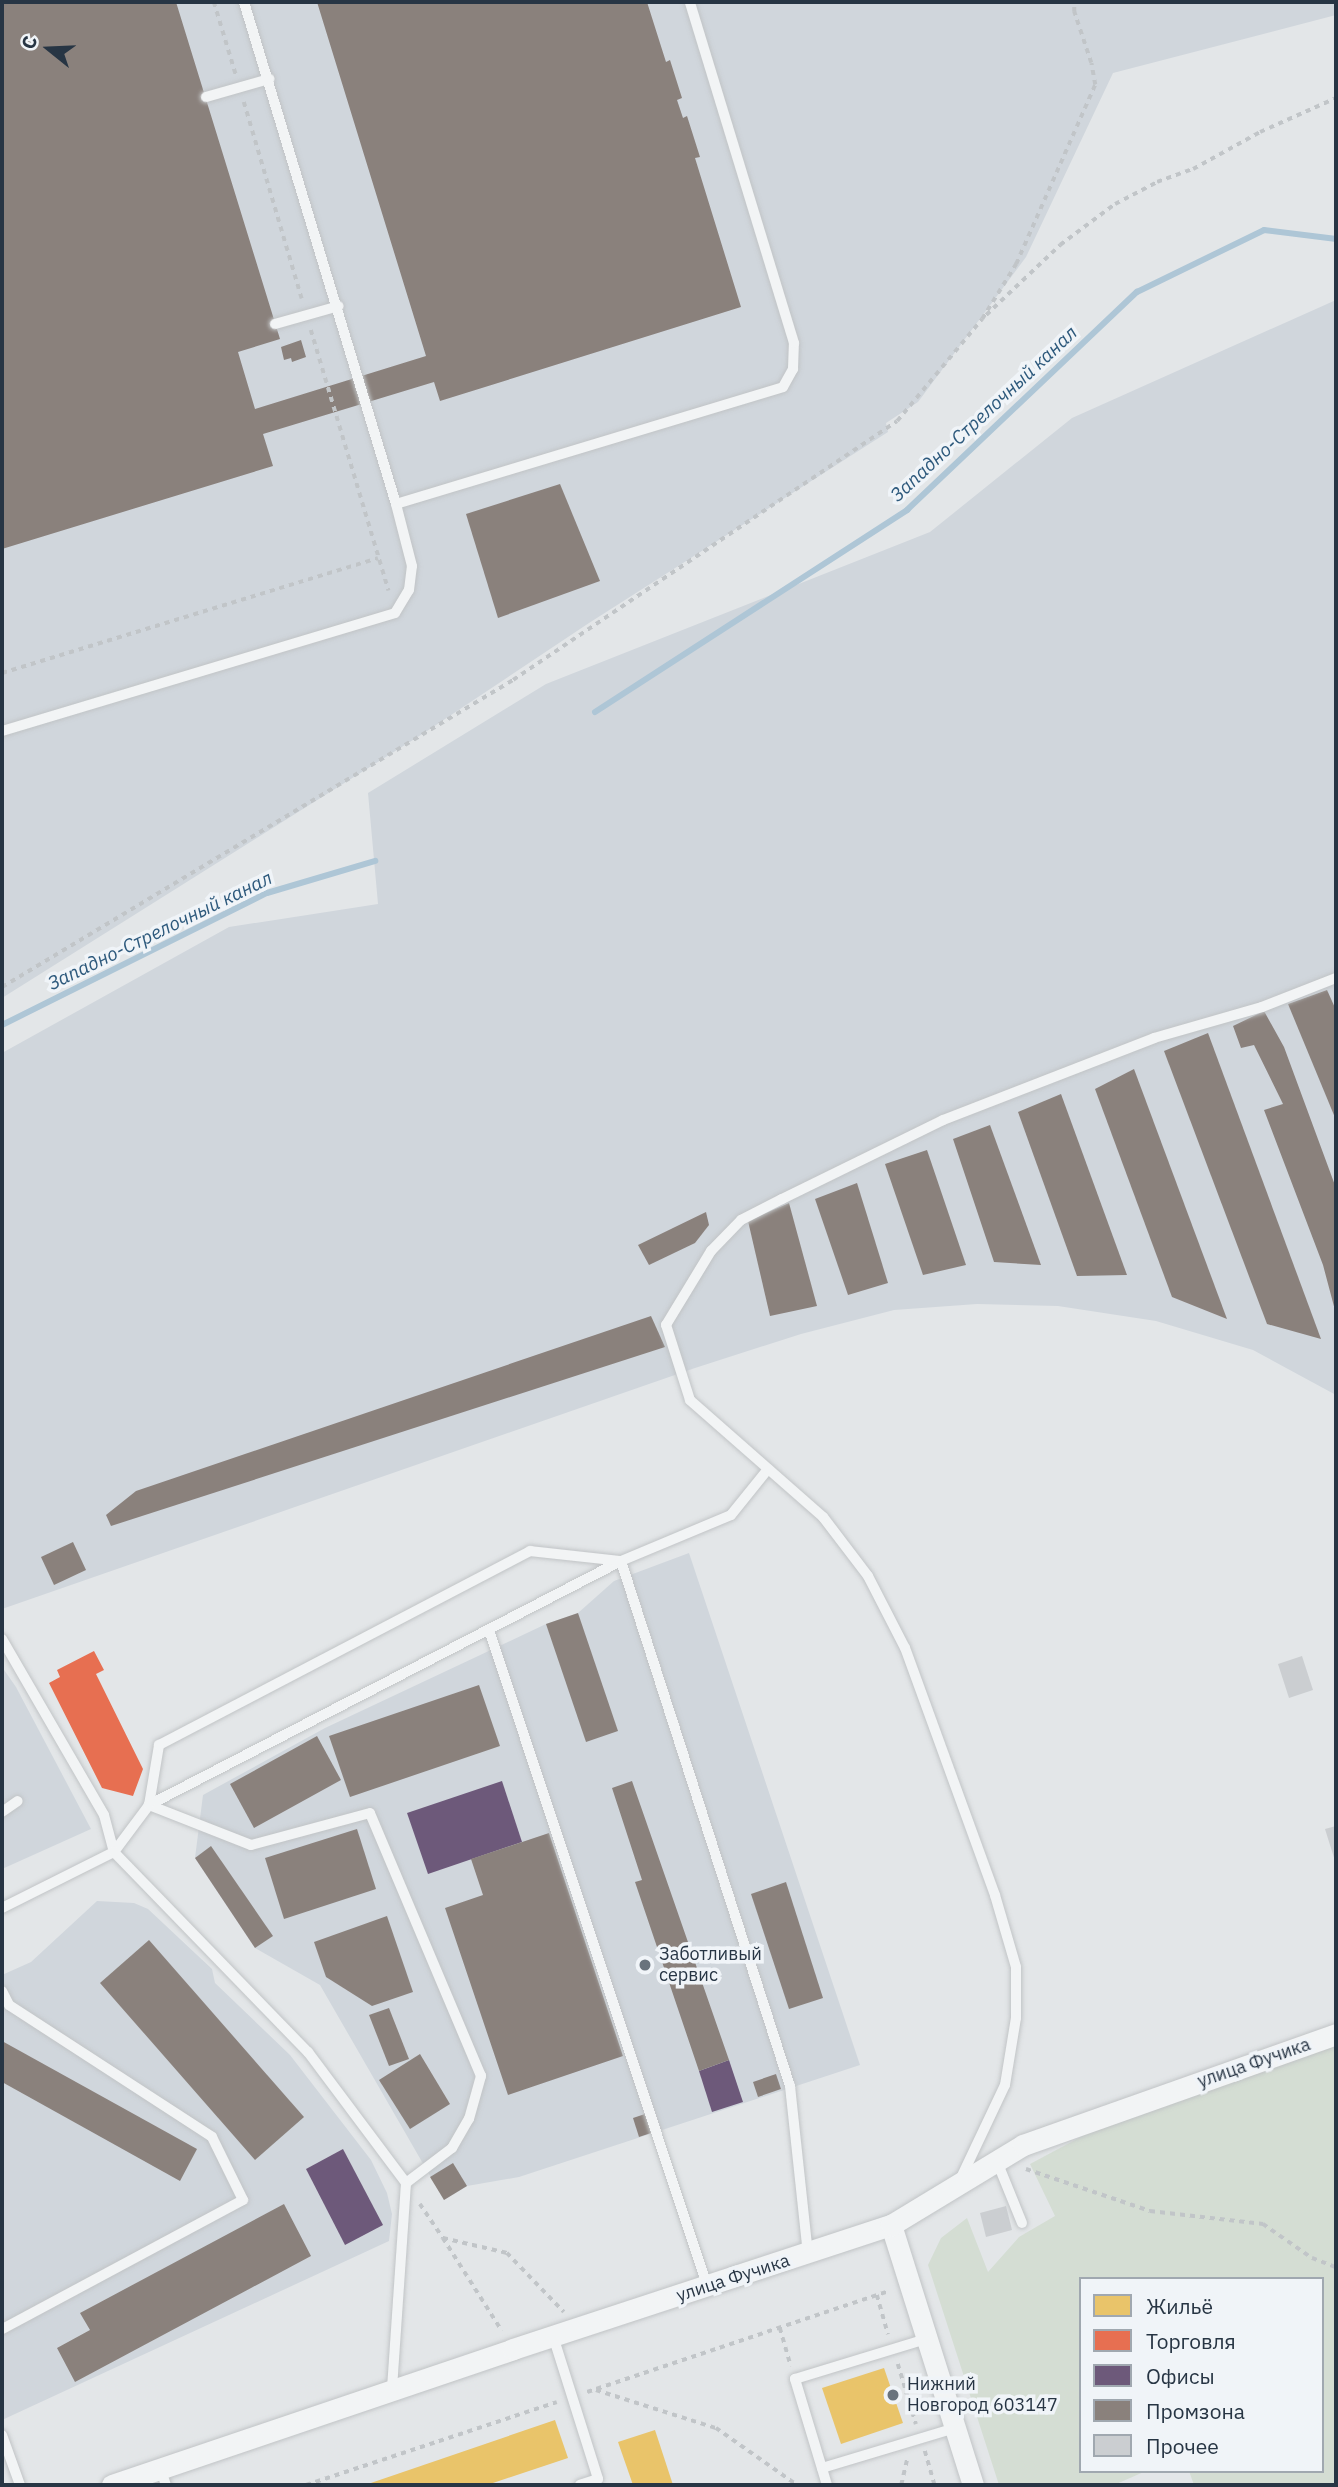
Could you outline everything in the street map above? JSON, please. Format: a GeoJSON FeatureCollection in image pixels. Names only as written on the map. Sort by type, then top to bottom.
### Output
{"type":"FeatureCollection","features":[{"type":"Feature","properties":{"kind":"street","name":"улица Фучика"},"geometry":{"type":"LineString","coordinates":[[112,2485],[163,2478],[392,2391],[891,2225],[1023,2145],[1336,2034]]}},
{"type":"Feature","properties":{"kind":"street"},"geometry":{"type":"LineString","coordinates":[[891,2225],[973,2485]]}},
{"type":"Feature","properties":{"kind":"lane"},"geometry":{"type":"LineString","coordinates":[[2,731],[395,614],[409,590],[412,566],[396,504],[339,306],[244,2]]}},
{"type":"Feature","properties":{"kind":"lane"},"geometry":{"type":"LineString","coordinates":[[396,504],[783,387],[793,369],[794,343],[690,2]]}},
{"type":"Feature","properties":{"kind":"lane"},"geometry":{"type":"LineString","coordinates":[[206,97],[269,79]]}},
{"type":"Feature","properties":{"kind":"lane"},"geometry":{"type":"LineString","coordinates":[[275,324],[339,306]]}},
{"type":"Feature","properties":{"kind":"lane"},"geometry":{"type":"LineString","coordinates":[[957,2185],[1005,2085],[1016,2018],[1016,1967],[995,1895],[905,1648],[868,1576],[823,1517],[690,1401],[666,1325],[711,1251],[741,1220],[943,1120],[1154,1038],[1262,1007],[1336,978]]}},
{"type":"Feature","properties":{"kind":"lane"},"geometry":{"type":"LineString","coordinates":[[2,1908],[114,1852],[149,1805],[621,1561],[731,1515],[768,1469]]}},
{"type":"Feature","properties":{"kind":"lane"},"geometry":{"type":"LineString","coordinates":[[149,1805],[159,1745],[530,1551],[621,1561]]}},
{"type":"Feature","properties":{"kind":"lane"},"geometry":{"type":"LineString","coordinates":[[621,1561],[790,2086],[808,2254]]}},
{"type":"Feature","properties":{"kind":"lane"},"geometry":{"type":"LineString","coordinates":[[489,1630],[658,2130],[707,2285]]}},
{"type":"Feature","properties":{"kind":"lane"},"geometry":{"type":"LineString","coordinates":[[2,1639],[104,1815],[114,1852],[308,2052],[406,2183],[392,2391]]}},
{"type":"Feature","properties":{"kind":"lane"},"geometry":{"type":"LineString","coordinates":[[2,1812],[18,1801]]}},
{"type":"Feature","properties":{"kind":"lane"},"geometry":{"type":"LineString","coordinates":[[149,1805],[251,1844],[370,1813],[481,2076],[469,2119],[452,2148],[406,2183]]}},
{"type":"Feature","properties":{"kind":"lane"},"geometry":{"type":"LineString","coordinates":[[2,1991],[9,2005],[212,2137],[243,2200],[2,2329]]}},
{"type":"Feature","properties":{"kind":"lane"},"geometry":{"type":"LineString","coordinates":[[996,2159],[1022,2223]]}},
{"type":"Feature","properties":{"kind":"lane"},"geometry":{"type":"LineString","coordinates":[[553,2336],[601,2482],[580,2485]]}},
{"type":"Feature","properties":{"kind":"lane"},"geometry":{"type":"LineString","coordinates":[[827,2485],[795,2379],[926,2339]]}},
{"type":"Feature","properties":{"kind":"lane"},"geometry":{"type":"LineString","coordinates":[[822,2468],[955,2428]]}},
{"type":"Feature","properties":{"kind":"lane"},"geometry":{"type":"LineString","coordinates":[[2,2435],[20,2485]]}},
{"type":"Feature","properties":{"kind":"path"},"geometry":{"type":"LineString","coordinates":[[2,987],[513,680],[897,421],[982,318],[1016,264],[1095,85],[1091,63],[1074,12],[1074,2]]}},
{"type":"Feature","properties":{"kind":"path"},"geometry":{"type":"LineString","coordinates":[[982,318],[1060,245],[1115,204],[1157,182],[1193,169],[1260,132],[1336,98]]}},
{"type":"Feature","properties":{"kind":"path"},"geometry":{"type":"LineString","coordinates":[[2,673],[379,558]]}},
{"type":"Feature","properties":{"kind":"path"},"geometry":{"type":"LineString","coordinates":[[996,2159],[1150,2211],[1263,2224],[1312,2258],[1336,2267]]}},
{"type":"Feature","properties":{"kind":"path"},"geometry":{"type":"LineString","coordinates":[[406,2183],[513,2349]]}},
{"type":"Feature","properties":{"kind":"path"},"geometry":{"type":"LineString","coordinates":[[443,2238],[507,2253],[580,2328]]}},
{"type":"Feature","properties":{"kind":"path"},"geometry":{"type":"LineString","coordinates":[[306,2485],[909,2285]]}},
{"type":"Feature","properties":{"kind":"path"},"geometry":{"type":"LineString","coordinates":[[877,2295],[917,2440],[935,2485]]}},
{"type":"Feature","properties":{"kind":"path"},"geometry":{"type":"LineString","coordinates":[[780,2328],[795,2379]]}},
{"type":"Feature","properties":{"kind":"path"},"geometry":{"type":"LineString","coordinates":[[594,2389],[716,2428],[797,2485]]}},
{"type":"Feature","properties":{"kind":"path"},"geometry":{"type":"LineString","coordinates":[[901,2485],[917,2440]]}},
{"type":"Feature","properties":{"kind":"shaded area"},"geometry":{"type":"Polygon","coordinates":[[[2,2],[1336,2],[1336,15],[1113,73],[1026,257],[918,402],[886,423],[888,432],[589,623],[424,733],[2,998],[2,2]]]}},
{"type":"Feature","properties":{"kind":"shaded area"},"geometry":{"type":"Polygon","coordinates":[[[1336,300],[1336,1395],[1253,1350],[1156,1321],[1058,1306],[977,1304],[894,1310],[801,1334],[695,1368],[2,1609],[2,1053],[229,927],[378,904],[368,793],[546,684],[930,532],[1072,418],[1336,300]]]}},
{"type":"Feature","properties":{"kind":"shaded area"},"geometry":{"type":"Polygon","coordinates":[[[689,1553],[860,2065],[519,2177],[467,2186],[444,2200],[320,1985],[255,1948],[195,1858],[203,1795],[325,1728],[546,1624],[578,1613],[614,1581],[689,1553]]]}},
{"type":"Feature","properties":{"kind":"shaded area"},"geometry":{"type":"Polygon","coordinates":[[[2,1667],[16,1687],[91,1829],[2,1869],[2,1667]]]}},
{"type":"Feature","properties":{"kind":"shaded area"},"geometry":{"type":"Polygon","coordinates":[[[97,1901],[134,1903],[148,1909],[212,1969],[215,1983],[290,2055],[371,2160],[387,2193],[392,2214],[389,2241],[2,2420],[2,1975],[31,1962],[97,1901]]]}},
{"type":"Feature","properties":{"kind":"shaded area"},"geometry":{"type":"Polygon","coordinates":[[[1336,2043],[1336,2485],[1194,2485],[1190,2473],[1324,2473],[1324,2277],[1079,2277],[1079,2473],[1141,2473],[1114,2485],[999,2485],[928,2265],[941,2238],[967,2218],[988,2272],[1019,2237],[1055,2216],[1030,2164],[1133,2109],[1336,2043]]]}},
{"type":"Feature","properties":{"kind":"building: Жильё"},"geometry":{"type":"Polygon","coordinates":[[[884,2368],[903,2423],[841,2444],[822,2388],[884,2368]]]}},
{"type":"Feature","properties":{"kind":"building: Жильё"},"geometry":{"type":"Polygon","coordinates":[[[555,2420],[568,2458],[487,2485],[365,2485],[555,2420]]]}},
{"type":"Feature","properties":{"kind":"building: Жильё"},"geometry":{"type":"Polygon","coordinates":[[[655,2430],[673,2485],[633,2485],[618,2442],[655,2430]]]}},
{"type":"Feature","properties":{"kind":"building: Торговля"},"geometry":{"type":"Polygon","coordinates":[[[94,1651],[104,1670],[96,1674],[143,1769],[133,1796],[102,1788],[49,1683],[60,1677],[57,1670],[94,1651]]]}},
{"type":"Feature","properties":{"kind":"building: Офисы"},"geometry":{"type":"Polygon","coordinates":[[[502,1781],[522,1842],[428,1874],[407,1813],[502,1781]]]}},
{"type":"Feature","properties":{"kind":"building: Офисы"},"geometry":{"type":"Polygon","coordinates":[[[729,2060],[743,2102],[712,2112],[699,2071],[729,2060]]]}},
{"type":"Feature","properties":{"kind":"building: Офисы"},"geometry":{"type":"Polygon","coordinates":[[[343,2149],[383,2225],[345,2245],[306,2169],[343,2149]]]}},
{"type":"Feature","properties":{"kind":"building: Промзона"},"geometry":{"type":"Polygon","coordinates":[[[2,2],[176,2],[280,339],[238,352],[255,409],[426,356],[317,2],[647,2],[666,62],[670,60],[682,98],[677,100],[683,118],[687,116],[700,157],[695,158],[741,307],[440,401],[434,382],[263,434],[273,466],[2,549],[2,2]]]}},
{"type":"Feature","properties":{"kind":"building: Промзона"},"geometry":{"type":"Polygon","coordinates":[[[301,340],[306,357],[292,362],[291,358],[284,360],[281,347],[301,340]]]}},
{"type":"Feature","properties":{"kind":"building: Промзона"},"geometry":{"type":"Polygon","coordinates":[[[560,484],[600,581],[498,618],[466,514],[560,484]]]}},
{"type":"Feature","properties":{"kind":"building: Промзона"},"geometry":{"type":"Polygon","coordinates":[[[1327,990],[1336,1010],[1336,1120],[1288,1004],[1327,990]]]}},
{"type":"Feature","properties":{"kind":"building: Промзона"},"geometry":{"type":"Polygon","coordinates":[[[1264,1011],[1284,1047],[1336,1188],[1336,1314],[1323,1265],[1264,1110],[1283,1104],[1254,1045],[1241,1048],[1233,1026],[1264,1011]]]}},
{"type":"Feature","properties":{"kind":"building: Промзона"},"geometry":{"type":"Polygon","coordinates":[[[1208,1033],[1321,1339],[1267,1324],[1164,1051],[1208,1033]]]}},
{"type":"Feature","properties":{"kind":"building: Промзона"},"geometry":{"type":"Polygon","coordinates":[[[1134,1069],[1227,1319],[1172,1297],[1095,1089],[1134,1069]]]}},
{"type":"Feature","properties":{"kind":"building: Промзона"},"geometry":{"type":"Polygon","coordinates":[[[1061,1094],[1127,1275],[1077,1276],[1018,1112],[1061,1094]]]}},
{"type":"Feature","properties":{"kind":"building: Промзона"},"geometry":{"type":"Polygon","coordinates":[[[990,1125],[1041,1265],[994,1262],[953,1139],[990,1125]]]}},
{"type":"Feature","properties":{"kind":"building: Промзона"},"geometry":{"type":"Polygon","coordinates":[[[927,1150],[966,1265],[923,1275],[885,1164],[927,1150]]]}},
{"type":"Feature","properties":{"kind":"building: Промзона"},"geometry":{"type":"Polygon","coordinates":[[[857,1183],[888,1283],[848,1295],[815,1199],[857,1183]]]}},
{"type":"Feature","properties":{"kind":"building: Промзона"},"geometry":{"type":"Polygon","coordinates":[[[789,1203],[817,1306],[770,1316],[748,1221],[789,1203]]]}},
{"type":"Feature","properties":{"kind":"building: Промзона"},"geometry":{"type":"Polygon","coordinates":[[[706,1212],[709,1225],[695,1243],[649,1265],[638,1245],[706,1212]]]}},
{"type":"Feature","properties":{"kind":"building: Промзона"},"geometry":{"type":"Polygon","coordinates":[[[651,1316],[665,1347],[111,1526],[106,1515],[136,1491],[651,1316]]]}},
{"type":"Feature","properties":{"kind":"building: Промзона"},"geometry":{"type":"Polygon","coordinates":[[[73,1542],[86,1570],[54,1585],[41,1557],[73,1542]]]}},
{"type":"Feature","properties":{"kind":"building: Промзона"},"geometry":{"type":"Polygon","coordinates":[[[578,1613],[618,1731],[586,1742],[546,1624],[578,1613]]]}},
{"type":"Feature","properties":{"kind":"building: Промзона"},"geometry":{"type":"Polygon","coordinates":[[[479,1685],[500,1746],[350,1797],[329,1736],[479,1685]]]}},
{"type":"Feature","properties":{"kind":"building: Промзона"},"geometry":{"type":"Polygon","coordinates":[[[317,1736],[341,1780],[254,1828],[230,1784],[317,1736]]]}},
{"type":"Feature","properties":{"kind":"building: Промзона"},"geometry":{"type":"Polygon","coordinates":[[[632,1781],[729,2060],[699,2071],[635,1882],[642,1880],[612,1788],[632,1781]]]}},
{"type":"Feature","properties":{"kind":"building: Промзона"},"geometry":{"type":"Polygon","coordinates":[[[357,1829],[376,1889],[284,1919],[265,1858],[357,1829]]]}},
{"type":"Feature","properties":{"kind":"building: Промзона"},"geometry":{"type":"Polygon","coordinates":[[[549,1833],[623,2056],[508,2095],[445,1908],[483,1895],[471,1859],[549,1833]]]}},
{"type":"Feature","properties":{"kind":"building: Промзона"},"geometry":{"type":"Polygon","coordinates":[[[211,1846],[273,1936],[255,1948],[195,1858],[211,1846]]]}},
{"type":"Feature","properties":{"kind":"building: Промзона"},"geometry":{"type":"Polygon","coordinates":[[[786,1882],[823,1998],[789,2009],[751,1894],[786,1882]]]}},
{"type":"Feature","properties":{"kind":"building: Промзона"},"geometry":{"type":"Polygon","coordinates":[[[387,1916],[413,1992],[372,2006],[326,1977],[314,1942],[387,1916]]]}},
{"type":"Feature","properties":{"kind":"building: Промзона"},"geometry":{"type":"Polygon","coordinates":[[[149,1940],[304,2117],[255,2160],[100,1983],[149,1940]]]}},
{"type":"Feature","properties":{"kind":"building: Промзона"},"geometry":{"type":"Polygon","coordinates":[[[389,2008],[409,2059],[389,2066],[369,2015],[389,2008]]]}},
{"type":"Feature","properties":{"kind":"building: Промзона"},"geometry":{"type":"Polygon","coordinates":[[[2,2041],[197,2149],[180,2181],[2,2082],[2,2041]]]}},
{"type":"Feature","properties":{"kind":"building: Промзона"},"geometry":{"type":"Polygon","coordinates":[[[420,2054],[450,2104],[410,2129],[379,2080],[420,2054]]]}},
{"type":"Feature","properties":{"kind":"building: Промзона"},"geometry":{"type":"Polygon","coordinates":[[[776,2074],[781,2089],[758,2097],[753,2082],[776,2074]]]}},
{"type":"Feature","properties":{"kind":"building: Промзона"},"geometry":{"type":"Polygon","coordinates":[[[645,2114],[651,2133],[639,2137],[633,2118],[645,2114]]]}},
{"type":"Feature","properties":{"kind":"building: Промзона"},"geometry":{"type":"Polygon","coordinates":[[[453,2163],[467,2186],[444,2200],[430,2177],[453,2163]]]}},
{"type":"Feature","properties":{"kind":"building: Промзона"},"geometry":{"type":"Polygon","coordinates":[[[284,2204],[311,2256],[75,2382],[57,2348],[90,2330],[80,2313],[284,2204]]]}},
{"type":"Feature","properties":{"kind":"building: Прочее"},"geometry":{"type":"Polygon","coordinates":[[[1302,1656],[1313,1690],[1289,1698],[1278,1664],[1302,1656]]]}},
{"type":"Feature","properties":{"kind":"building: Прочее"},"geometry":{"type":"Polygon","coordinates":[[[1336,1826],[1336,1864],[1325,1829],[1336,1826]]]}},
{"type":"Feature","properties":{"kind":"building: Прочее"},"geometry":{"type":"Polygon","coordinates":[[[1006,2206],[1012,2230],[986,2237],[980,2213],[1006,2206]]]}},
{"type":"Feature","properties":{"kind":"waterway","name":"Западно-Стрелочный канал"},"geometry":{"type":"LineString","coordinates":[[595,712],[907,510],[1137,292],[1264,230],[1336,239]]}},
{"type":"Feature","properties":{"kind":"waterway","name":"Западно-Стрелочный канал"},"geometry":{"type":"LineString","coordinates":[[2,1025],[267,893],[375,861]]}},
{"type":"Feature","properties":{"kind":"place","name":"Заботливый сервис"},"geometry":{"type":"Point","coordinates":[645,1965]}},
{"type":"Feature","properties":{"kind":"place","name":"Нижний Новгород 603147"},"geometry":{"type":"Point","coordinates":[893,2395]}}]}
